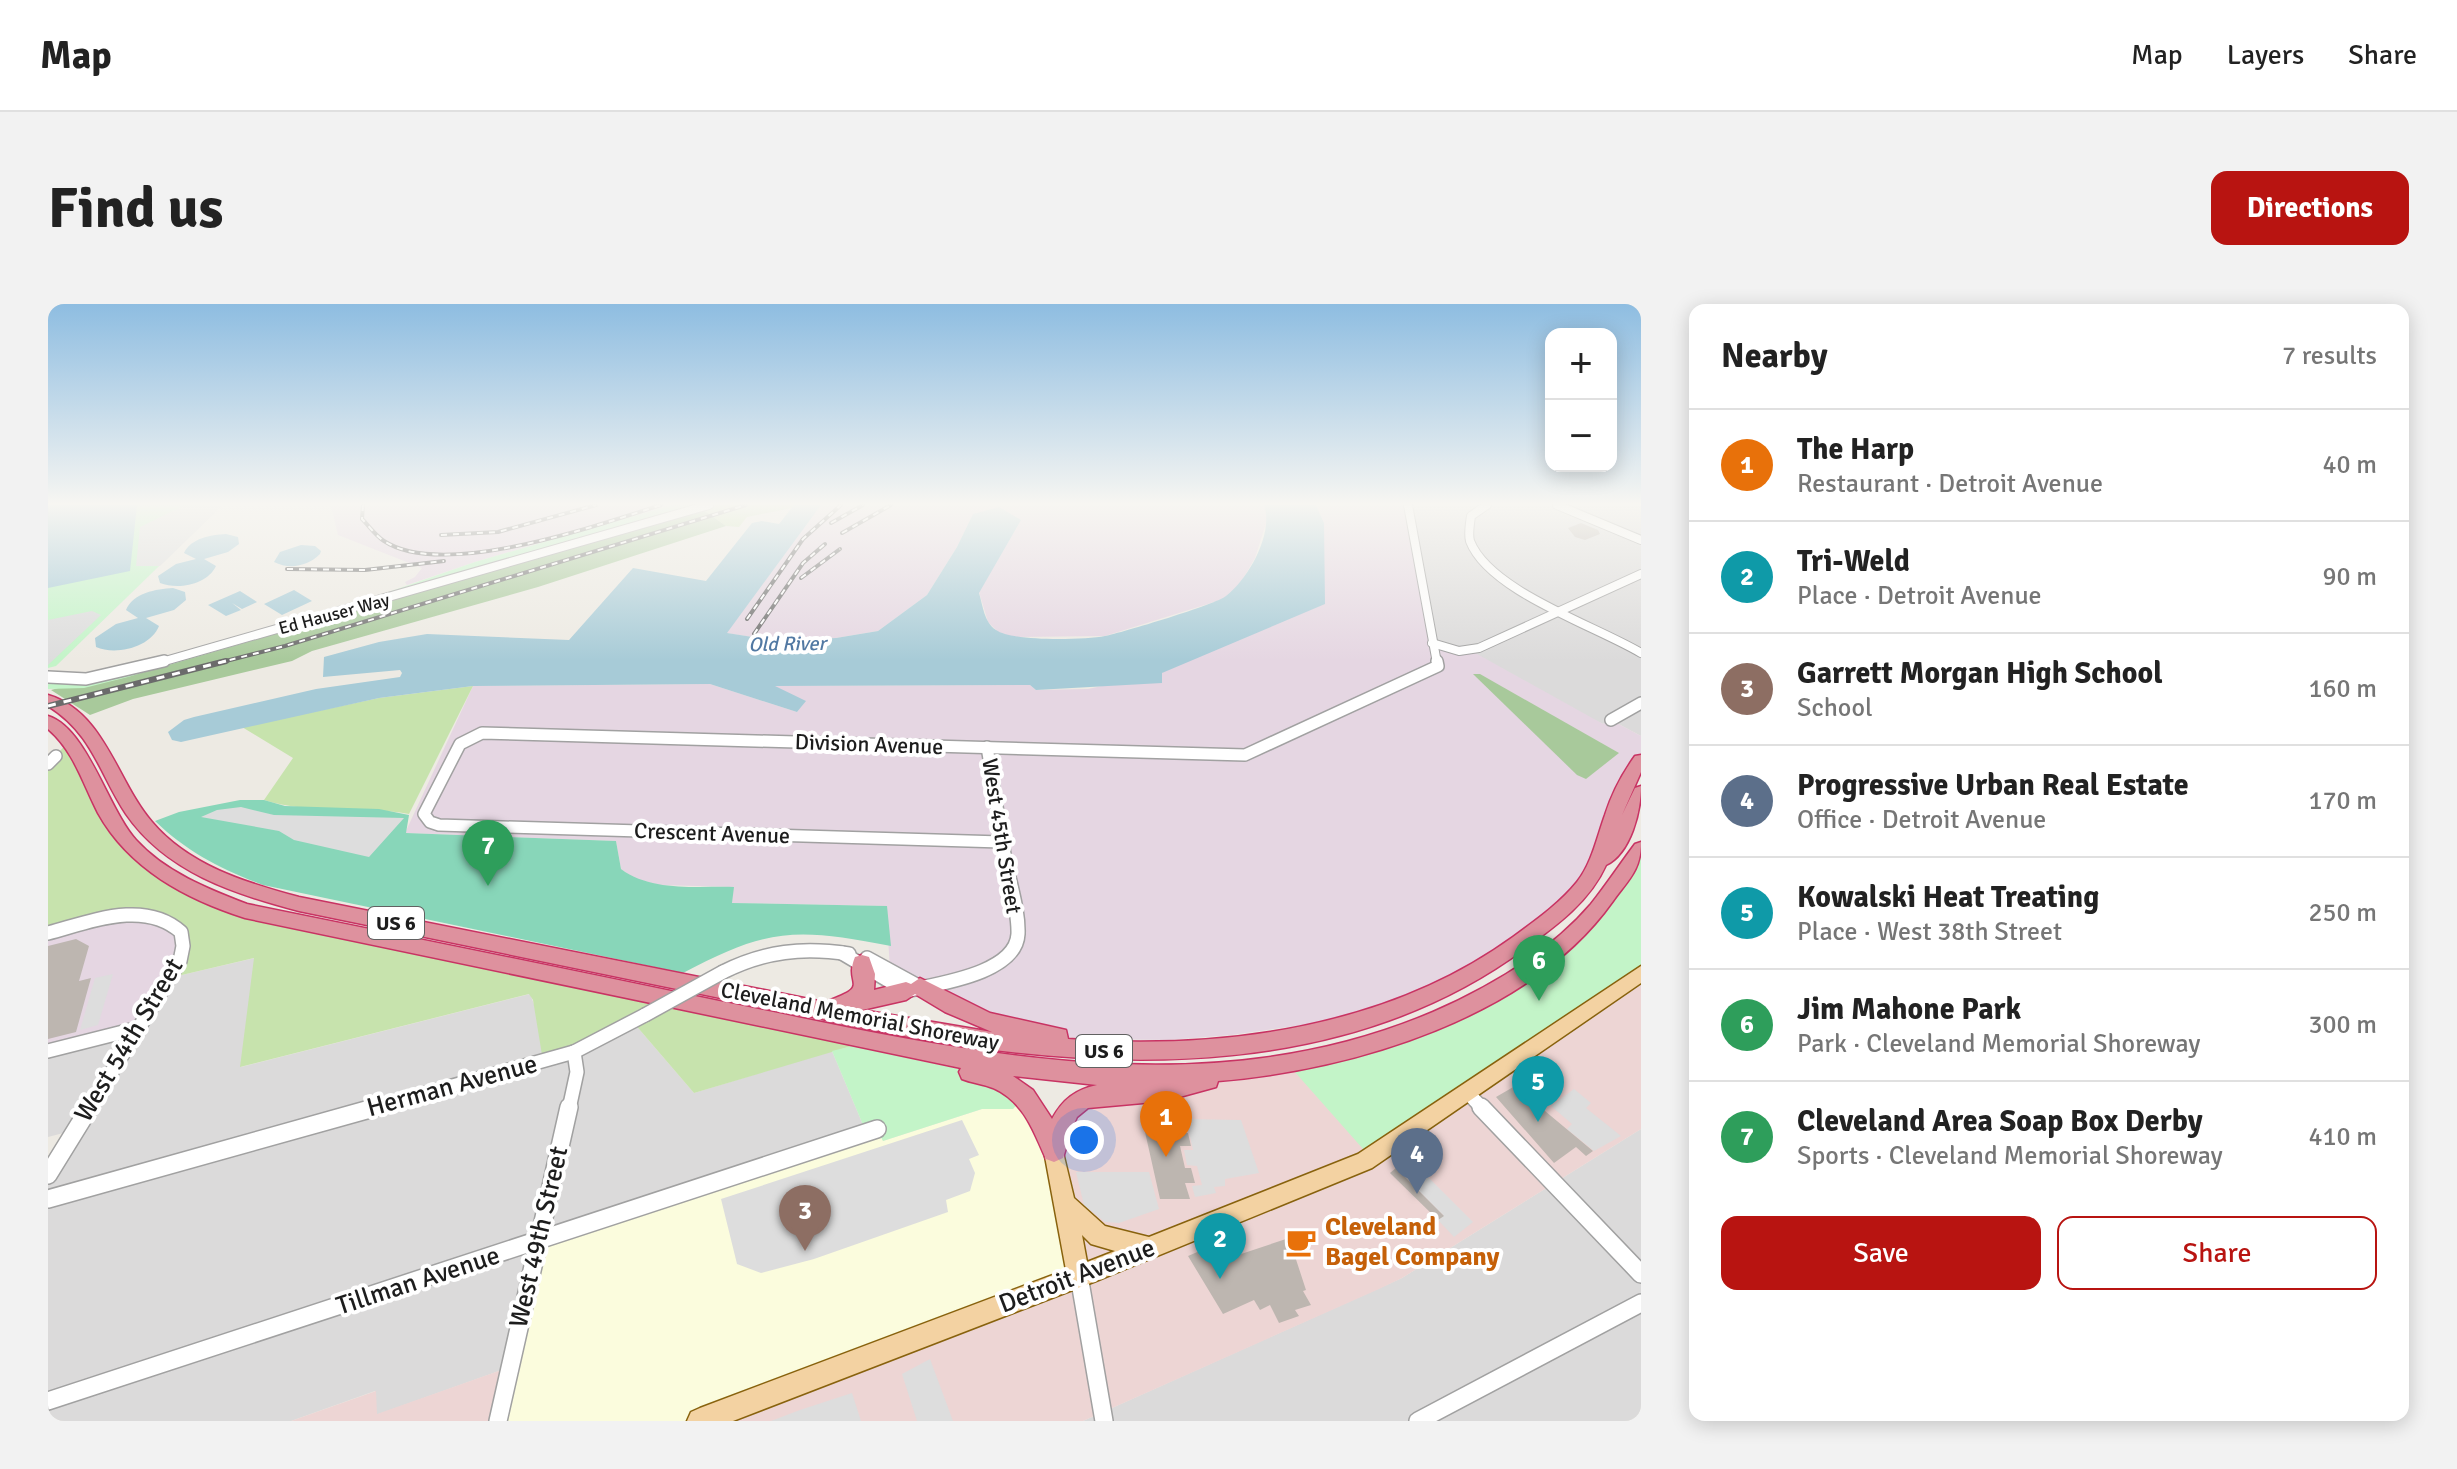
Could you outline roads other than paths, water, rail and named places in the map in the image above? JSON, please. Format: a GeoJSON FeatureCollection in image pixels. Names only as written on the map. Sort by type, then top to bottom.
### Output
{"type":"FeatureCollection","features":[{"type":"Feature","properties":{"kind":"highway","name":"Cleveland Memorial Shoreway"},"geometry":{"type":"LineString","coordinates":[[48,700],[73,715],[91,733],[129,803],[154,835],[191,864],[226,882],[299,904],[824,1010],[1015,1045],[1133,1052],[1255,1043],[1322,1031],[1383,1014],[1452,985],[1510,952],[1561,910],[1594,872],[1621,791],[1641,760]]}},
{"type":"Feature","properties":{"kind":"highway","name":"Cleveland Memorial Shoreway"},"geometry":{"type":"LineString","coordinates":[[48,721],[74,746],[109,818],[129,844],[145,860],[178,883],[218,901],[302,925],[785,1024],[973,1061],[1037,1070],[1148,1075],[1253,1067],[1372,1043],[1439,1020],[1485,998],[1535,966],[1577,932],[1613,893],[1639,853]]}},
{"type":"Feature","properties":{"kind":"highway","name":"US 6"},"geometry":{"type":"LineString","coordinates":[[1594,872],[1618,841],[1641,792]]}},
{"type":"Feature","properties":{"kind":"highway","name":"US 6"},"geometry":{"type":"LineString","coordinates":[[1639,853],[1641,814]]}},
{"type":"Feature","properties":{"kind":"highway"},"geometry":{"type":"LineString","coordinates":[[853,1003],[866,983],[862,963]]}},
{"type":"Feature","properties":{"kind":"highway"},"geometry":{"type":"LineString","coordinates":[[824,1010],[913,989],[995,1024],[1035,1034],[1086,1039],[1211,1037],[1383,1014]]}},
{"type":"Feature","properties":{"kind":"highway"},"geometry":{"type":"LineString","coordinates":[[785,1024],[888,1056],[1001,1080],[1025,1095],[1036,1108],[1054,1151]]}},
{"type":"Feature","properties":{"kind":"highway"},"geometry":{"type":"LineString","coordinates":[[1054,1151],[1061,1119],[1068,1109],[1085,1097],[1098,1093],[1166,1091],[1253,1067]]}},
{"type":"Feature","properties":{"kind":"main road","name":"Detroit Avenue"},"geometry":{"type":"LineString","coordinates":[[700,1421],[1079,1276],[1365,1161],[1641,973]]}},
{"type":"Feature","properties":{"kind":"main road"},"geometry":{"type":"LineString","coordinates":[[1054,1151],[1079,1276]]}},
{"type":"Feature","properties":{"kind":"main road"},"geometry":{"type":"LineString","coordinates":[[1065,1204],[1099,1236],[1149,1248]]}},
{"type":"Feature","properties":{"kind":"street","name":"Ed Hauser Way"},"geometry":{"type":"LineString","coordinates":[[48,677],[72,681],[148,664],[531,557]]}},
{"type":"Feature","properties":{"kind":"street"},"geometry":{"type":"LineString","coordinates":[[1417,557],[1432,643],[1459,651],[1479,648],[1641,574]]}},
{"type":"Feature","properties":{"kind":"street"},"geometry":{"type":"LineString","coordinates":[[1479,557],[1501,578],[1641,653]]}},
{"type":"Feature","properties":{"kind":"street","name":"Division Avenue"},"geometry":{"type":"LineString","coordinates":[[426,817],[428,806],[460,744],[482,733],[1245,755],[1438,666],[1432,643]]}},
{"type":"Feature","properties":{"kind":"street"},"geometry":{"type":"LineString","coordinates":[[1611,720],[1641,703]]}},
{"type":"Feature","properties":{"kind":"street","name":"West 45th Street"},"geometry":{"type":"LineString","coordinates":[[913,989],[992,967],[1006,958],[1016,945],[1018,934],[987,747]]}},
{"type":"Feature","properties":{"kind":"street","name":"Crescent Avenue"},"geometry":{"type":"LineString","coordinates":[[426,817],[439,825],[1001,842]]}},
{"type":"Feature","properties":{"kind":"street","name":"West 54th Street"},"geometry":{"type":"LineString","coordinates":[[48,933],[114,918],[156,916],[181,932],[183,946],[180,961],[48,1175]]}},
{"type":"Feature","properties":{"kind":"street","name":"Herman Avenue"},"geometry":{"type":"LineString","coordinates":[[48,1199],[574,1052],[746,960],[776,951],[809,948],[876,961],[913,989]]}},
{"type":"Feature","properties":{"kind":"street","name":"Herman Avenue"},"geometry":{"type":"LineString","coordinates":[[842,953],[913,989]]}},
{"type":"Feature","properties":{"kind":"street"},"geometry":{"type":"LineString","coordinates":[[48,1051],[139,1028]]}},
{"type":"Feature","properties":{"kind":"street","name":"West 49th Street"},"geometry":{"type":"LineString","coordinates":[[498,1421],[577,1072],[574,1052]]}},
{"type":"Feature","properties":{"kind":"street"},"geometry":{"type":"LineString","coordinates":[[1466,1091],[1641,1274]]}},
{"type":"Feature","properties":{"kind":"street","name":"Tillman Avenue"},"geometry":{"type":"LineString","coordinates":[[48,1401],[877,1129]]}},
{"type":"Feature","properties":{"kind":"street"},"geometry":{"type":"LineString","coordinates":[[1079,1276],[1104,1421]]}},
{"type":"Feature","properties":{"kind":"street"},"geometry":{"type":"LineString","coordinates":[[1418,1421],[1641,1303]]}},
{"type":"Feature","properties":{"kind":"water"},"geometry":{"type":"Polygon","coordinates":[[[48,557],[131,557],[130,571],[48,588],[48,557]]]}},
{"type":"Feature","properties":{"kind":"water"},"geometry":{"type":"Polygon","coordinates":[[[192,557],[210,557],[204,559],[216,566],[206,578],[183,586],[160,583],[158,576],[176,564],[196,559],[192,557]]]}},
{"type":"Feature","properties":{"kind":"water"},"geometry":{"type":"Polygon","coordinates":[[[277,557],[316,557],[298,566],[274,562],[277,557]]]}},
{"type":"Feature","properties":{"kind":"water","name":"Old River"},"geometry":{"type":"Polygon","coordinates":[[[725,557],[783,557],[727,633],[779,641],[836,638],[878,631],[927,595],[951,557],[1000,557],[979,593],[989,623],[996,630],[1017,637],[1105,636],[1168,618],[1226,596],[1243,578],[1256,557],[1324,557],[1325,604],[1162,673],[1162,683],[1036,690],[1030,685],[775,686],[806,701],[797,712],[710,684],[473,686],[379,698],[181,742],[172,740],[168,732],[194,717],[316,689],[400,677],[400,670],[323,677],[324,657],[379,642],[427,634],[569,640],[633,568],[706,581],[725,557]]]}},
{"type":"Feature","properties":{"kind":"water"},"geometry":{"type":"Polygon","coordinates":[[[173,588],[185,592],[186,600],[174,610],[146,618],[159,626],[149,639],[123,650],[96,647],[95,638],[116,624],[138,618],[126,610],[139,596],[173,588]]]}},
{"type":"Feature","properties":{"kind":"water"},"geometry":{"type":"Polygon","coordinates":[[[294,590],[312,601],[282,615],[264,604],[294,590]]]}},
{"type":"Feature","properties":{"kind":"water"},"geometry":{"type":"Polygon","coordinates":[[[240,591],[257,602],[242,609],[232,603],[241,610],[226,616],[208,605],[240,591]]]}},
{"type":"Feature","properties":{"kind":"railway"},"geometry":{"type":"LineString","coordinates":[[218,663],[285,646],[576,557]]}},
{"type":"Feature","properties":{"kind":"railway"},"geometry":{"type":"LineString","coordinates":[[747,619],[790,557]]}},
{"type":"Feature","properties":{"kind":"railway"},"geometry":{"type":"LineString","coordinates":[[754,634],[810,557]]}},
{"type":"Feature","properties":{"kind":"railway"},"geometry":{"type":"LineString","coordinates":[[801,578],[829,557]]}},
{"type":"Feature","properties":{"kind":"railway"},"geometry":{"type":"LineString","coordinates":[[287,569],[365,570],[444,561]]}},
{"type":"Feature","properties":{"kind":"railway"},"geometry":{"type":"LineString","coordinates":[[48,706],[226,661]]}},
{"type":"Feature","properties":{"kind":"place","name":"Cleveland Area Soap Box Derby"},"geometry":{"type":"Point","coordinates":[488,886]}},
{"type":"Feature","properties":{"kind":"place","name":"Jim Mahone Park"},"geometry":{"type":"Point","coordinates":[1539,1001]}},
{"type":"Feature","properties":{"kind":"place","name":"Kowalski Heat Treating"},"geometry":{"type":"Point","coordinates":[1538,1122]}},
{"type":"Feature","properties":{"kind":"place","name":"The Harp"},"geometry":{"type":"Point","coordinates":[1166,1157]}},
{"type":"Feature","properties":{"kind":"place","name":"Progressive Urban Real Estate"},"geometry":{"type":"Point","coordinates":[1417,1194]}},
{"type":"Feature","properties":{"kind":"place","name":"Cleveland Bagel Company"},"geometry":{"type":"Point","coordinates":[1301,1242]}},
{"type":"Feature","properties":{"kind":"place","name":"Garrett Morgan High School"},"geometry":{"type":"Point","coordinates":[805,1251]}},
{"type":"Feature","properties":{"kind":"place","name":"Tri-Weld"},"geometry":{"type":"Point","coordinates":[1220,1279]}}]}
